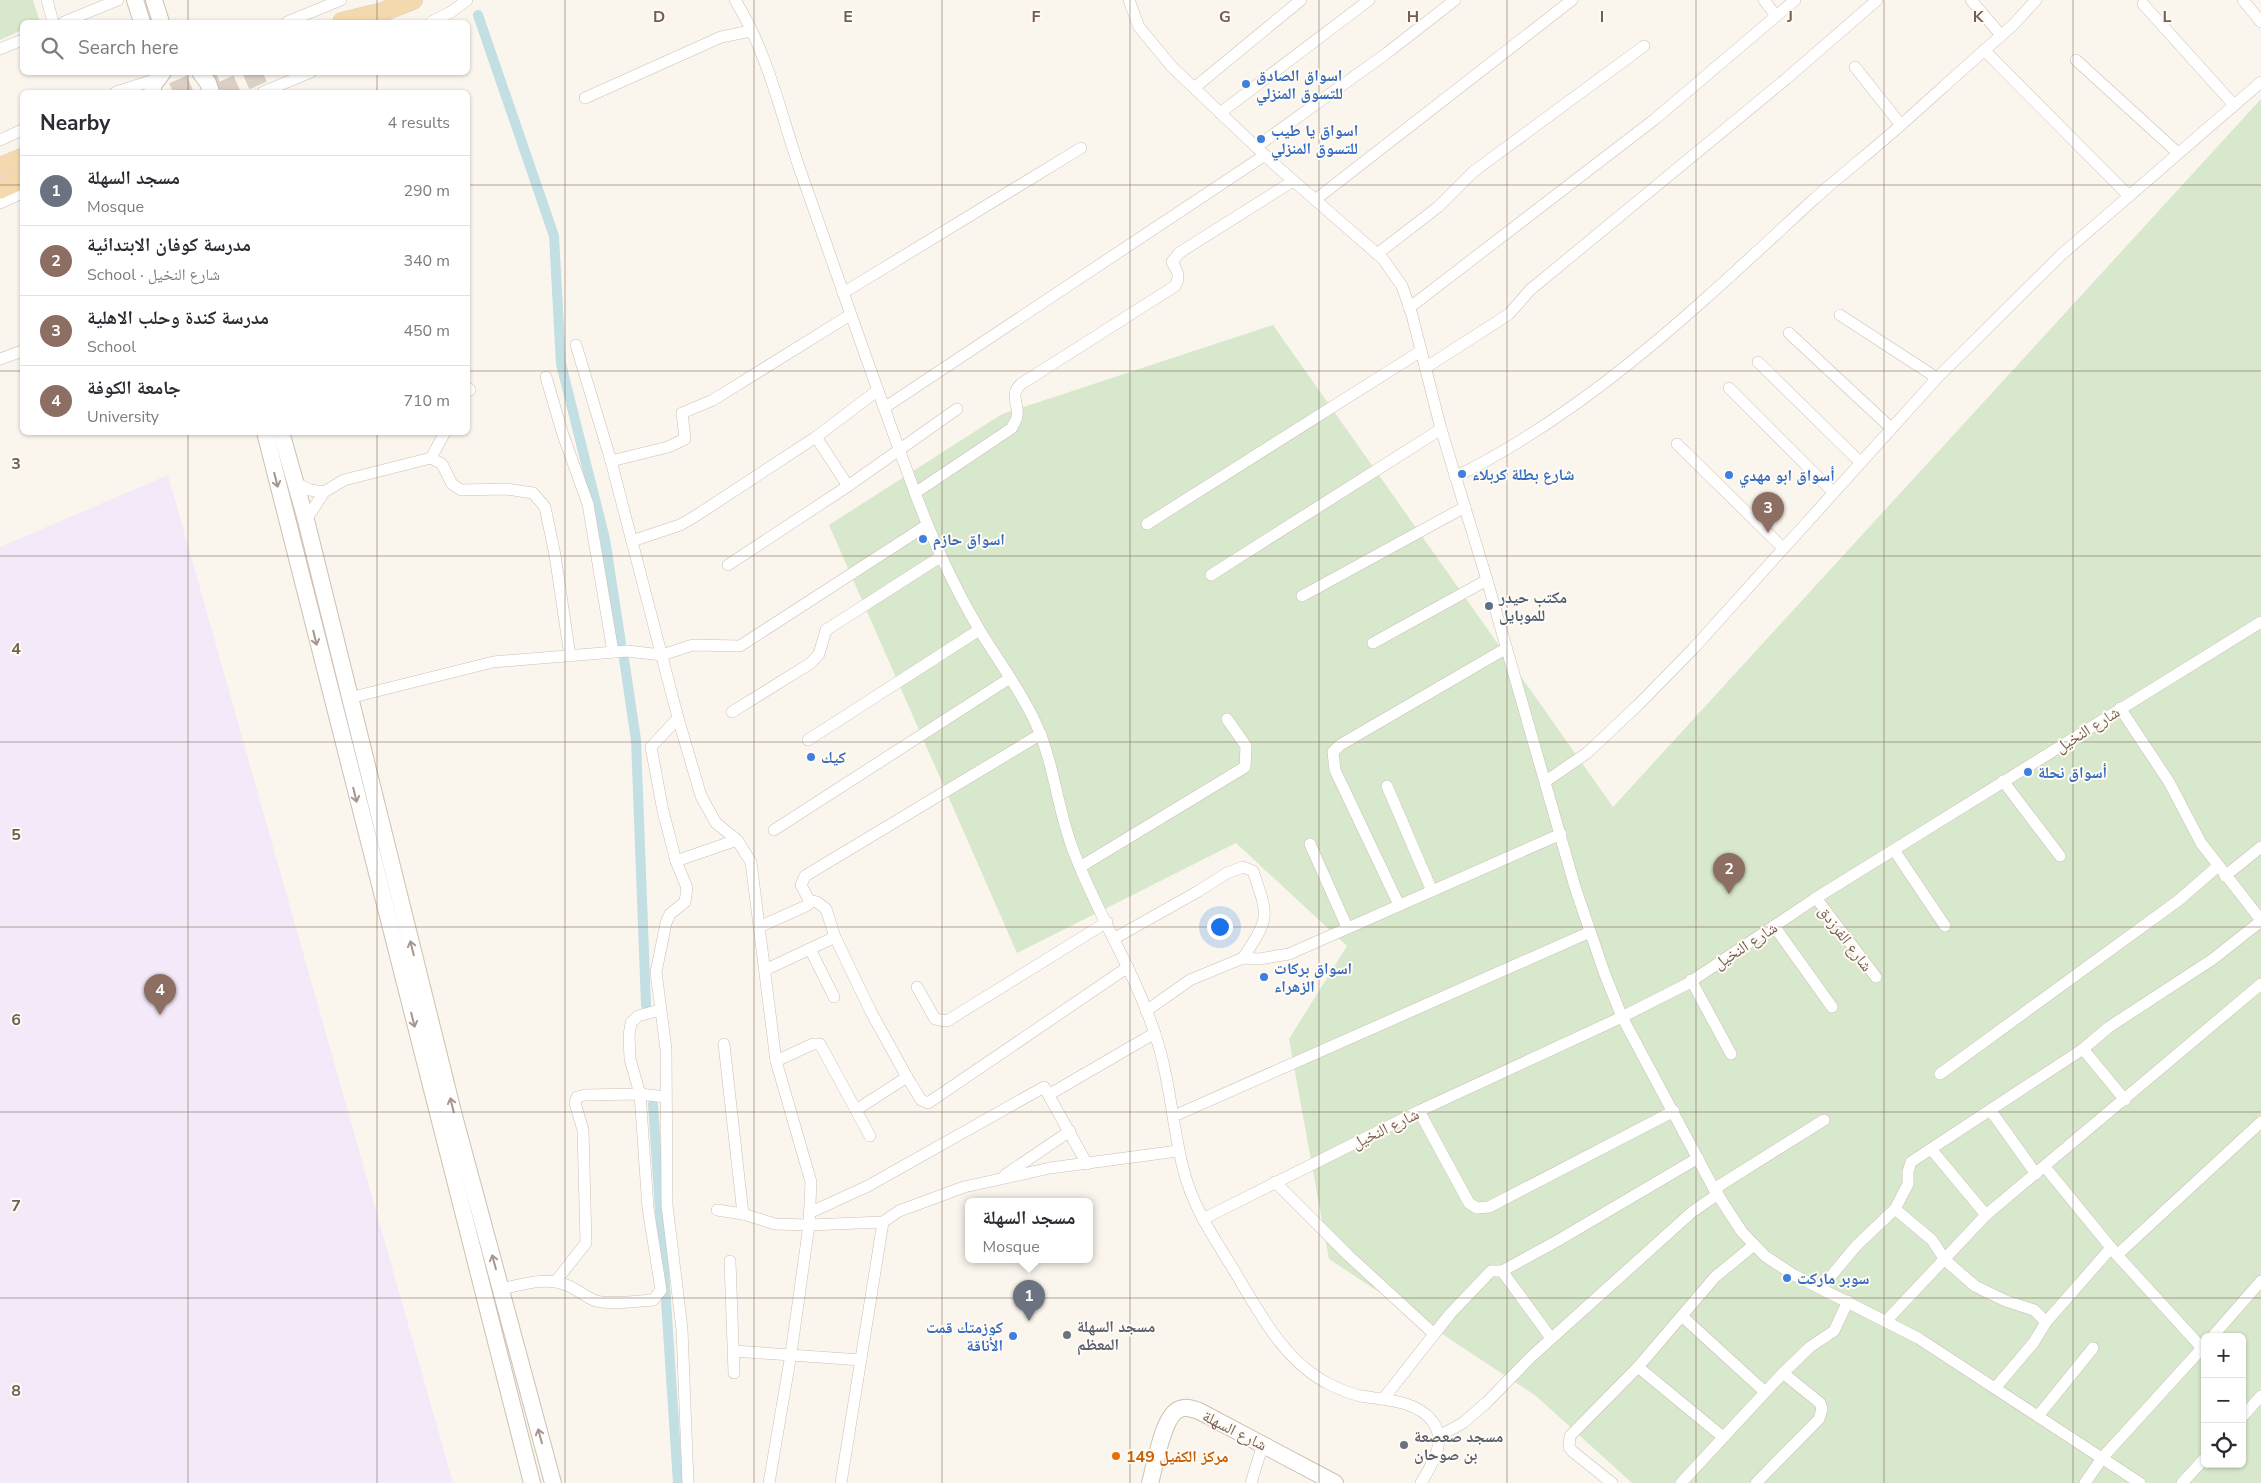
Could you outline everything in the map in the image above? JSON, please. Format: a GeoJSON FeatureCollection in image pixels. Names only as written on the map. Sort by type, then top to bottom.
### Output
{"type":"FeatureCollection","features":[{"type":"Feature","properties":{"kind":"main road"},"geometry":{"type":"LineString","coordinates":[[135,0],[141,20]]}},
{"type":"Feature","properties":{"kind":"main road"},"geometry":{"type":"LineString","coordinates":[[154,0],[160,20]]}},
{"type":"Feature","properties":{"kind":"main road"},"geometry":{"type":"LineString","coordinates":[[358,20],[374,18],[413,0]]}},
{"type":"Feature","properties":{"kind":"main road"},"geometry":{"type":"LineString","coordinates":[[202,75],[210,90]]}},
{"type":"Feature","properties":{"kind":"main road"},"geometry":{"type":"LineString","coordinates":[[0,167],[20,159]]}},
{"type":"Feature","properties":{"kind":"main road"},"geometry":{"type":"LineString","coordinates":[[0,189],[20,180]]}},
{"type":"Feature","properties":{"kind":"main road"},"geometry":{"type":"LineString","coordinates":[[266,435],[532,1483]]}},
{"type":"Feature","properties":{"kind":"main road"},"geometry":{"type":"LineString","coordinates":[[283,435],[306,520],[454,1116],[553,1483]]}},
{"type":"Feature","properties":{"kind":"main road","name":"شارع السهلة"},"geometry":{"type":"LineString","coordinates":[[1150,1483],[1167,1423],[1171,1416],[1181,1408],[1200,1410],[1335,1483]]}},
{"type":"Feature","properties":{"kind":"street"},"geometry":{"type":"LineString","coordinates":[[47,0],[52,20]]}},
{"type":"Feature","properties":{"kind":"street"},"geometry":{"type":"LineString","coordinates":[[69,20],[118,0]]}},
{"type":"Feature","properties":{"kind":"street"},"geometry":{"type":"LineString","coordinates":[[292,20],[341,0]]}},
{"type":"Feature","properties":{"kind":"street"},"geometry":{"type":"LineString","coordinates":[[435,20],[452,12],[467,0]]}},
{"type":"Feature","properties":{"kind":"street"},"geometry":{"type":"LineString","coordinates":[[735,0],[764,60],[850,315],[940,557],[979,630],[1010,678],[1041,734],[1051,764],[1067,835],[1080,867],[1128,967],[1155,1033],[1174,1116],[1178,1151],[1186,1184],[1202,1220],[1267,1326],[1286,1350],[1308,1371],[1326,1383],[1359,1396],[1384,1398],[1406,1404],[1425,1414],[1434,1422],[1439,1436],[1438,1452],[1421,1483]]}},
{"type":"Feature","properties":{"kind":"street"},"geometry":{"type":"LineString","coordinates":[[1129,0],[1139,27],[1172,67],[1293,181],[1377,254],[1402,286],[1421,351],[1440,429],[1465,506],[1590,932],[1622,1017],[1716,1192],[1742,1232],[1765,1256],[1794,1275],[1886,1321],[1996,1387],[2140,1483]]}},
{"type":"Feature","properties":{"kind":"street"},"geometry":{"type":"LineString","coordinates":[[1194,88],[1300,0]]}},
{"type":"Feature","properties":{"kind":"street"},"geometry":{"type":"LineString","coordinates":[[1220,113],[1369,0]]}},
{"type":"Feature","properties":{"kind":"street"},"geometry":{"type":"LineString","coordinates":[[1256,147],[1387,53],[1455,0]]}},
{"type":"Feature","properties":{"kind":"street"},"geometry":{"type":"LineString","coordinates":[[1315,200],[1572,0]]}},
{"type":"Feature","properties":{"kind":"street"},"geometry":{"type":"LineString","coordinates":[[1764,0],[1776,16]]}},
{"type":"Feature","properties":{"kind":"street"},"geometry":{"type":"LineString","coordinates":[[1409,308],[1655,119],[1795,0]]}},
{"type":"Feature","properties":{"kind":"street"},"geometry":{"type":"LineString","coordinates":[[1425,368],[1509,314],[1530,290],[1786,79],[1877,0]]}},
{"type":"Feature","properties":{"kind":"street"},"geometry":{"type":"LineString","coordinates":[[1971,0],[2002,35]]}},
{"type":"Feature","properties":{"kind":"street"},"geometry":{"type":"LineString","coordinates":[[1455,477],[1526,439],[1608,382],[1710,297],[1820,193],[1901,125],[2002,35],[2036,0]]}},
{"type":"Feature","properties":{"kind":"street"},"geometry":{"type":"LineString","coordinates":[[2243,0],[2261,22]]}},
{"type":"Feature","properties":{"kind":"street"},"geometry":{"type":"LineString","coordinates":[[2143,4],[2234,105]]}},
{"type":"Feature","properties":{"kind":"street"},"geometry":{"type":"LineString","coordinates":[[585,98],[721,37],[751,31]]}},
{"type":"Feature","properties":{"kind":"street"},"geometry":{"type":"LineString","coordinates":[[0,49],[20,41]]}},
{"type":"Feature","properties":{"kind":"street"},"geometry":{"type":"LineString","coordinates":[[1377,254],[1438,207],[1473,172],[1644,46]]}},
{"type":"Feature","properties":{"kind":"street"},"geometry":{"type":"LineString","coordinates":[[1984,50],[2129,196]]}},
{"type":"Feature","properties":{"kind":"street"},"geometry":{"type":"LineString","coordinates":[[2076,60],[2178,153]]}},
{"type":"Feature","properties":{"kind":"street"},"geometry":{"type":"LineString","coordinates":[[1855,67],[1901,125]]}},
{"type":"Feature","properties":{"kind":"street"},"geometry":{"type":"LineString","coordinates":[[268,90],[304,75]]}},
{"type":"Feature","properties":{"kind":"street"},"geometry":{"type":"LineString","coordinates":[[122,90],[158,78]]}},
{"type":"Feature","properties":{"kind":"street"},"geometry":{"type":"LineString","coordinates":[[1546,781],[1587,753],[1693,649],[1937,378],[2060,255],[2261,82]]}},
{"type":"Feature","properties":{"kind":"street"},"geometry":{"type":"LineString","coordinates":[[0,140],[20,131]]}},
{"type":"Feature","properties":{"kind":"street"},"geometry":{"type":"LineString","coordinates":[[843,293],[1081,148]]}},
{"type":"Feature","properties":{"kind":"street"},"geometry":{"type":"LineString","coordinates":[[884,408],[1265,155]]}},
{"type":"Feature","properties":{"kind":"street"},"geometry":{"type":"LineString","coordinates":[[915,493],[1012,428],[1017,417],[1014,395],[1016,389],[1021,384],[1176,286],[1179,280],[1178,274],[1172,262],[1179,253],[1293,181]]}},
{"type":"Feature","properties":{"kind":"street"},"geometry":{"type":"LineString","coordinates":[[0,203],[20,195]]}},
{"type":"Feature","properties":{"kind":"street"},"geometry":{"type":"LineString","coordinates":[[611,461],[668,447],[684,439],[682,413],[713,400],[850,315]]}},
{"type":"Feature","properties":{"kind":"street"},"geometry":{"type":"LineString","coordinates":[[1840,315],[1937,378]]}},
{"type":"Feature","properties":{"kind":"street"},"geometry":{"type":"LineString","coordinates":[[1789,333],[1891,428]]}},
{"type":"Feature","properties":{"kind":"street"},"geometry":{"type":"LineString","coordinates":[[576,345],[611,461],[678,718],[701,796],[716,823],[737,840],[751,862],[776,1060],[811,1182],[809,1225],[791,1354],[769,1483]]}},
{"type":"Feature","properties":{"kind":"street"},"geometry":{"type":"LineString","coordinates":[[1146,524],[1421,351]]}},
{"type":"Feature","properties":{"kind":"street"},"geometry":{"type":"LineString","coordinates":[[0,359],[20,352]]}},
{"type":"Feature","properties":{"kind":"street"},"geometry":{"type":"LineString","coordinates":[[1758,362],[1860,462]]}},
{"type":"Feature","properties":{"kind":"street"},"geometry":{"type":"LineString","coordinates":[[546,377],[563,435],[588,504],[613,652]]}},
{"type":"Feature","properties":{"kind":"street"},"geometry":{"type":"LineString","coordinates":[[1730,388],[1833,492]]}},
{"type":"Feature","properties":{"kind":"street"},"geometry":{"type":"LineString","coordinates":[[632,541],[680,525],[816,437],[878,390]]}},
{"type":"Feature","properties":{"kind":"street"},"geometry":{"type":"LineString","coordinates":[[728,565],[848,486],[957,409]]}},
{"type":"Feature","properties":{"kind":"street"},"geometry":{"type":"LineString","coordinates":[[1211,575],[1440,429]]}},
{"type":"Feature","properties":{"kind":"street"},"geometry":{"type":"LineString","coordinates":[[431,458],[442,435]]}},
{"type":"Feature","properties":{"kind":"street"},"geometry":{"type":"LineString","coordinates":[[816,437],[848,486]]}},
{"type":"Feature","properties":{"kind":"street"},"geometry":{"type":"LineString","coordinates":[[1676,444],[1783,548]]}},
{"type":"Feature","properties":{"kind":"street"},"geometry":{"type":"LineString","coordinates":[[306,520],[324,492],[344,480],[431,458],[442,464],[452,484],[461,490],[506,489],[534,493],[545,507],[555,555],[570,656]]}},
{"type":"Feature","properties":{"kind":"street"},"geometry":{"type":"LineString","coordinates":[[296,484],[310,490],[324,492]]}},
{"type":"Feature","properties":{"kind":"street"},"geometry":{"type":"LineString","coordinates":[[1302,596],[1465,506]]}},
{"type":"Feature","properties":{"kind":"street"},"geometry":{"type":"LineString","coordinates":[[349,698],[493,662],[627,650],[662,655],[693,645],[740,646],[928,525]]}},
{"type":"Feature","properties":{"kind":"street"},"geometry":{"type":"LineString","coordinates":[[732,712],[811,663],[819,654],[826,630],[940,557]]}},
{"type":"Feature","properties":{"kind":"street"},"geometry":{"type":"LineString","coordinates":[[1374,643],[1487,580]]}},
{"type":"Feature","properties":{"kind":"street","name":"شارع النخيل"},"geometry":{"type":"LineString","coordinates":[[1202,1220],[1419,1111],[1622,1017],[1691,980],[1816,898],[2261,622]]}},
{"type":"Feature","properties":{"kind":"street"},"geometry":{"type":"LineString","coordinates":[[808,740],[979,630]]}},
{"type":"Feature","properties":{"kind":"street"},"geometry":{"type":"LineString","coordinates":[[1399,905],[1334,770],[1333,752],[1340,745],[1506,649]]}},
{"type":"Feature","properties":{"kind":"street"},"geometry":{"type":"LineString","coordinates":[[774,830],[1010,678]]}},
{"type":"Feature","properties":{"kind":"street"},"geometry":{"type":"LineString","coordinates":[[1821,1288],[1857,1245],[1895,1209],[1908,1184],[1908,1172],[1911,1162],[2083,1049],[2110,1027],[2212,959],[2261,921],[2200,843],[2169,782],[2120,708]]}},
{"type":"Feature","properties":{"kind":"street"},"geometry":{"type":"LineString","coordinates":[[678,718],[651,747],[656,783],[676,861],[687,888],[684,902],[670,914],[666,923],[656,972],[666,1049],[667,1204],[682,1329],[688,1483]]}},
{"type":"Feature","properties":{"kind":"street"},"geometry":{"type":"LineString","coordinates":[[1080,867],[1245,766],[1246,746],[1227,720]]}},
{"type":"Feature","properties":{"kind":"street"},"geometry":{"type":"LineString","coordinates":[[1041,734],[805,876],[801,885],[809,900],[817,902],[826,909],[835,937],[871,1012],[921,1100],[928,1103],[1128,967]]}},
{"type":"Feature","properties":{"kind":"street"},"geometry":{"type":"LineString","coordinates":[[2003,781],[2060,856]]}},
{"type":"Feature","properties":{"kind":"street"},"geometry":{"type":"LineString","coordinates":[[1387,786],[1432,890]]}},
{"type":"Feature","properties":{"kind":"street"},"geometry":{"type":"LineString","coordinates":[[1146,1011],[1190,980],[1243,958],[1259,959],[1289,954],[1561,834]]}},
{"type":"Feature","properties":{"kind":"street"},"geometry":{"type":"LineString","coordinates":[[676,861],[737,840]]}},
{"type":"Feature","properties":{"kind":"street"},"geometry":{"type":"LineString","coordinates":[[1310,844],[1347,927]]}},
{"type":"Feature","properties":{"kind":"street"},"geometry":{"type":"LineString","coordinates":[[1940,1074],[2179,900],[2221,871],[2261,847]]}},
{"type":"Feature","properties":{"kind":"street"},"geometry":{"type":"LineString","coordinates":[[1894,850],[1945,926]]}},
{"type":"Feature","properties":{"kind":"street"},"geometry":{"type":"LineString","coordinates":[[1115,938],[1227,873],[1243,867],[1252,871],[1265,905],[1264,926],[1243,958]]}},
{"type":"Feature","properties":{"kind":"street","name":"شارع الفرزدق"},"geometry":{"type":"LineString","coordinates":[[1816,898],[1876,977]]}},
{"type":"Feature","properties":{"kind":"street"},"geometry":{"type":"LineString","coordinates":[[759,928],[805,908],[809,900]]}},
{"type":"Feature","properties":{"kind":"street"},"geometry":{"type":"LineString","coordinates":[[917,987],[936,1020],[948,1021],[1107,922]]}},
{"type":"Feature","properties":{"kind":"street"},"geometry":{"type":"LineString","coordinates":[[1774,926],[1832,1007]]}},
{"type":"Feature","properties":{"kind":"street"},"geometry":{"type":"LineString","coordinates":[[1174,1116],[1590,932]]}},
{"type":"Feature","properties":{"kind":"street"},"geometry":{"type":"LineString","coordinates":[[765,970],[835,937]]}},
{"type":"Feature","properties":{"kind":"street"},"geometry":{"type":"LineString","coordinates":[[810,949],[834,997]]}},
{"type":"Feature","properties":{"kind":"street"},"geometry":{"type":"LineString","coordinates":[[1691,980],[1731,1054]]}},
{"type":"Feature","properties":{"kind":"street"},"geometry":{"type":"LineString","coordinates":[[1886,1321],[1986,1215],[2261,984]]}},
{"type":"Feature","properties":{"kind":"street"},"geometry":{"type":"LineString","coordinates":[[501,1289],[540,1281],[556,1281],[581,1291],[593,1300],[606,1302],[654,1300],[661,1290],[648,1208],[640,1094],[630,1058],[629,1035],[631,1023],[638,1016],[660,1010]]}},
{"type":"Feature","properties":{"kind":"street"},"geometry":{"type":"LineString","coordinates":[[1050,1094],[1155,1033]]}},
{"type":"Feature","properties":{"kind":"street"},"geometry":{"type":"LineString","coordinates":[[724,1044],[743,1214]]}},
{"type":"Feature","properties":{"kind":"street"},"geometry":{"type":"LineString","coordinates":[[776,1060],[813,1044],[820,1044],[870,1136]]}},
{"type":"Feature","properties":{"kind":"street"},"geometry":{"type":"LineString","coordinates":[[2083,1049],[2125,1100]]}},
{"type":"Feature","properties":{"kind":"street"},"geometry":{"type":"LineString","coordinates":[[856,1110],[907,1077]]}},
{"type":"Feature","properties":{"kind":"street"},"geometry":{"type":"LineString","coordinates":[[809,1213],[868,1186],[1044,1086],[1087,1164]]}},
{"type":"Feature","properties":{"kind":"street"},"geometry":{"type":"LineString","coordinates":[[556,1281],[581,1251],[586,1243],[587,1235],[583,1130],[575,1103],[577,1098],[585,1095],[640,1094],[666,1097]]}},
{"type":"Feature","properties":{"kind":"street"},"geometry":{"type":"LineString","coordinates":[[1419,1111],[1469,1203],[1477,1208],[1489,1207],[1674,1111]]}},
{"type":"Feature","properties":{"kind":"street"},"geometry":{"type":"LineString","coordinates":[[1991,1111],[2040,1171],[2201,1344]]}},
{"type":"Feature","properties":{"kind":"street"},"geometry":{"type":"LineString","coordinates":[[1439,1436],[1463,1423],[1487,1402],[1552,1338],[1716,1192],[1824,1120]]}},
{"type":"Feature","properties":{"kind":"street"},"geometry":{"type":"LineString","coordinates":[[1996,1387],[2034,1342],[2046,1322],[2114,1252],[2261,1122]]}},
{"type":"Feature","properties":{"kind":"street"},"geometry":{"type":"LineString","coordinates":[[999,1180],[1070,1132]]}},
{"type":"Feature","properties":{"kind":"street"},"geometry":{"type":"LineString","coordinates":[[1931,1149],[1986,1215]]}},
{"type":"Feature","properties":{"kind":"street"},"geometry":{"type":"LineString","coordinates":[[717,1210],[743,1214],[775,1224],[809,1225],[883,1222],[899,1211],[927,1199],[999,1180],[1050,1168],[1178,1151]]}},
{"type":"Feature","properties":{"kind":"street"},"geometry":{"type":"LineString","coordinates":[[1384,1398],[1434,1334],[1491,1270],[1502,1271],[1698,1158]]}},
{"type":"Feature","properties":{"kind":"street"},"geometry":{"type":"LineString","coordinates":[[1275,1182],[1349,1256],[1434,1334]]}},
{"type":"Feature","properties":{"kind":"street"},"geometry":{"type":"LineString","coordinates":[[1895,1209],[1932,1240],[1945,1260],[1975,1286],[2006,1301],[2034,1310],[2046,1322]]}},
{"type":"Feature","properties":{"kind":"street"},"geometry":{"type":"LineString","coordinates":[[841,1483],[883,1222]]}},
{"type":"Feature","properties":{"kind":"street"},"geometry":{"type":"LineString","coordinates":[[1612,1483],[1572,1451],[1568,1440],[1570,1436],[1638,1367],[1683,1317],[1715,1277],[1754,1245]]}},
{"type":"Feature","properties":{"kind":"street"},"geometry":{"type":"LineString","coordinates":[[730,1261],[734,1373]]}},
{"type":"Feature","properties":{"kind":"street"},"geometry":{"type":"LineString","coordinates":[[1502,1271],[1552,1338]]}},
{"type":"Feature","properties":{"kind":"street"},"geometry":{"type":"LineString","coordinates":[[2216,1333],[2261,1281]]}},
{"type":"Feature","properties":{"kind":"street"},"geometry":{"type":"LineString","coordinates":[[1681,1483],[1783,1373],[1810,1347],[1834,1331],[1848,1301]]}},
{"type":"Feature","properties":{"kind":"street"},"geometry":{"type":"LineString","coordinates":[[1683,1317],[1765,1392]]}},
{"type":"Feature","properties":{"kind":"street"},"geometry":{"type":"LineString","coordinates":[[2038,1416],[2093,1348]]}},
{"type":"Feature","properties":{"kind":"street"},"geometry":{"type":"LineString","coordinates":[[2085,1483],[2103,1457],[2201,1348]]}},
{"type":"Feature","properties":{"kind":"street"},"geometry":{"type":"LineString","coordinates":[[734,1351],[861,1360]]}},
{"type":"Feature","properties":{"kind":"street"},"geometry":{"type":"LineString","coordinates":[[1638,1367],[1723,1437]]}},
{"type":"Feature","properties":{"kind":"street"},"geometry":{"type":"LineString","coordinates":[[1756,1483],[1819,1419],[1822,1409],[1820,1403],[1783,1373]]}},
{"type":"Feature","properties":{"kind":"street"},"geometry":{"type":"LineString","coordinates":[[2246,1413],[2261,1396]]}},
{"type":"Feature","properties":{"kind":"street"},"geometry":{"type":"LineString","coordinates":[[1251,1483],[1263,1444]]}},
{"type":"Feature","properties":{"kind":"street"},"geometry":{"type":"LineString","coordinates":[[2182,1483],[2201,1462]]}},
{"type":"Feature","properties":{"kind":"shaded area"},"geometry":{"type":"Polygon","coordinates":[[[168,475],[453,1483],[0,1483],[0,547],[168,475]]]}},
{"type":"Feature","properties":{"kind":"green space"},"geometry":{"type":"Polygon","coordinates":[[[0,0],[33,0],[39,20],[20,20],[20,31],[0,40],[0,0]]]}},
{"type":"Feature","properties":{"kind":"green space"},"geometry":{"type":"Polygon","coordinates":[[[2261,99],[2261,1483],[1632,1483],[1536,1396],[1329,1259],[1289,1039],[1347,946],[1236,843],[1017,953],[829,525],[1002,414],[1273,325],[1613,807],[2261,99]]]}},
{"type":"Feature","properties":{"kind":"waterway"},"geometry":{"type":"LineString","coordinates":[[478,15],[554,236],[561,364],[605,539],[621,643]]}},
{"type":"Feature","properties":{"kind":"waterway"},"geometry":{"type":"LineString","coordinates":[[624,659],[636,740],[646,1005]]}},
{"type":"Feature","properties":{"kind":"waterway"},"geometry":{"type":"LineString","coordinates":[[653,1104],[678,1483]]}},
{"type":"Feature","properties":{"kind":"tunnel"},"geometry":{"type":"LineString","coordinates":[[178,90],[213,75]]}},
{"type":"Feature","properties":{"kind":"tunnel"},"geometry":{"type":"LineString","coordinates":[[224,90],[258,75]]}},
{"type":"Feature","properties":{"kind":"place","name":"اسواق الصادق للتسوق المنزلي"},"geometry":{"type":"Point","coordinates":[1246,84]}},
{"type":"Feature","properties":{"kind":"place","name":"اسواق يا طيب للتسوق المنزلي"},"geometry":{"type":"Point","coordinates":[1261,139]}},
{"type":"Feature","properties":{"kind":"place","name":"شارع بطلة كربلاء"},"geometry":{"type":"Point","coordinates":[1462,474]}},
{"type":"Feature","properties":{"kind":"place","name":"أسواق ابو مهدي"},"geometry":{"type":"Point","coordinates":[1729,475]}},
{"type":"Feature","properties":{"kind":"place","name":"مدرسة كندة وحلب الاهلية"},"geometry":{"type":"Point","coordinates":[1768,533]}},
{"type":"Feature","properties":{"kind":"place","name":"اسواق حازم"},"geometry":{"type":"Point","coordinates":[923,539]}},
{"type":"Feature","properties":{"kind":"place","name":"مكتب حيدر للموبايل"},"geometry":{"type":"Point","coordinates":[1489,606]}},
{"type":"Feature","properties":{"kind":"place","name":"كيك"},"geometry":{"type":"Point","coordinates":[811,757]}},
{"type":"Feature","properties":{"kind":"place","name":"أسواق نحلة"},"geometry":{"type":"Point","coordinates":[2028,772]}},
{"type":"Feature","properties":{"kind":"place","name":"مدرسة كوفان الابتدائية"},"geometry":{"type":"Point","coordinates":[1729,894]}},
{"type":"Feature","properties":{"kind":"place","name":"اسواق بركات الزهراء"},"geometry":{"type":"Point","coordinates":[1264,977]}},
{"type":"Feature","properties":{"kind":"place","name":"جامعة الكوفة"},"geometry":{"type":"Point","coordinates":[160,1015]}},
{"type":"Feature","properties":{"kind":"place","name":"سوبر ماركت"},"geometry":{"type":"Point","coordinates":[1787,1278]}},
{"type":"Feature","properties":{"kind":"place","name":"مسجد السهلة"},"geometry":{"type":"Point","coordinates":[1029,1321]}},
{"type":"Feature","properties":{"kind":"place","name":"مسجد السهلة المعظم"},"geometry":{"type":"Point","coordinates":[1067,1335]}},
{"type":"Feature","properties":{"kind":"place","name":"كوزمتك قمت الأناقة"},"geometry":{"type":"Point","coordinates":[1013,1336]}},
{"type":"Feature","properties":{"kind":"place","name":"مسجد صعصعة بن صوحان"},"geometry":{"type":"Point","coordinates":[1404,1445]}},
{"type":"Feature","properties":{"kind":"place","name":"مركز الكفيل 149"},"geometry":{"type":"Point","coordinates":[1116,1456]}}]}
